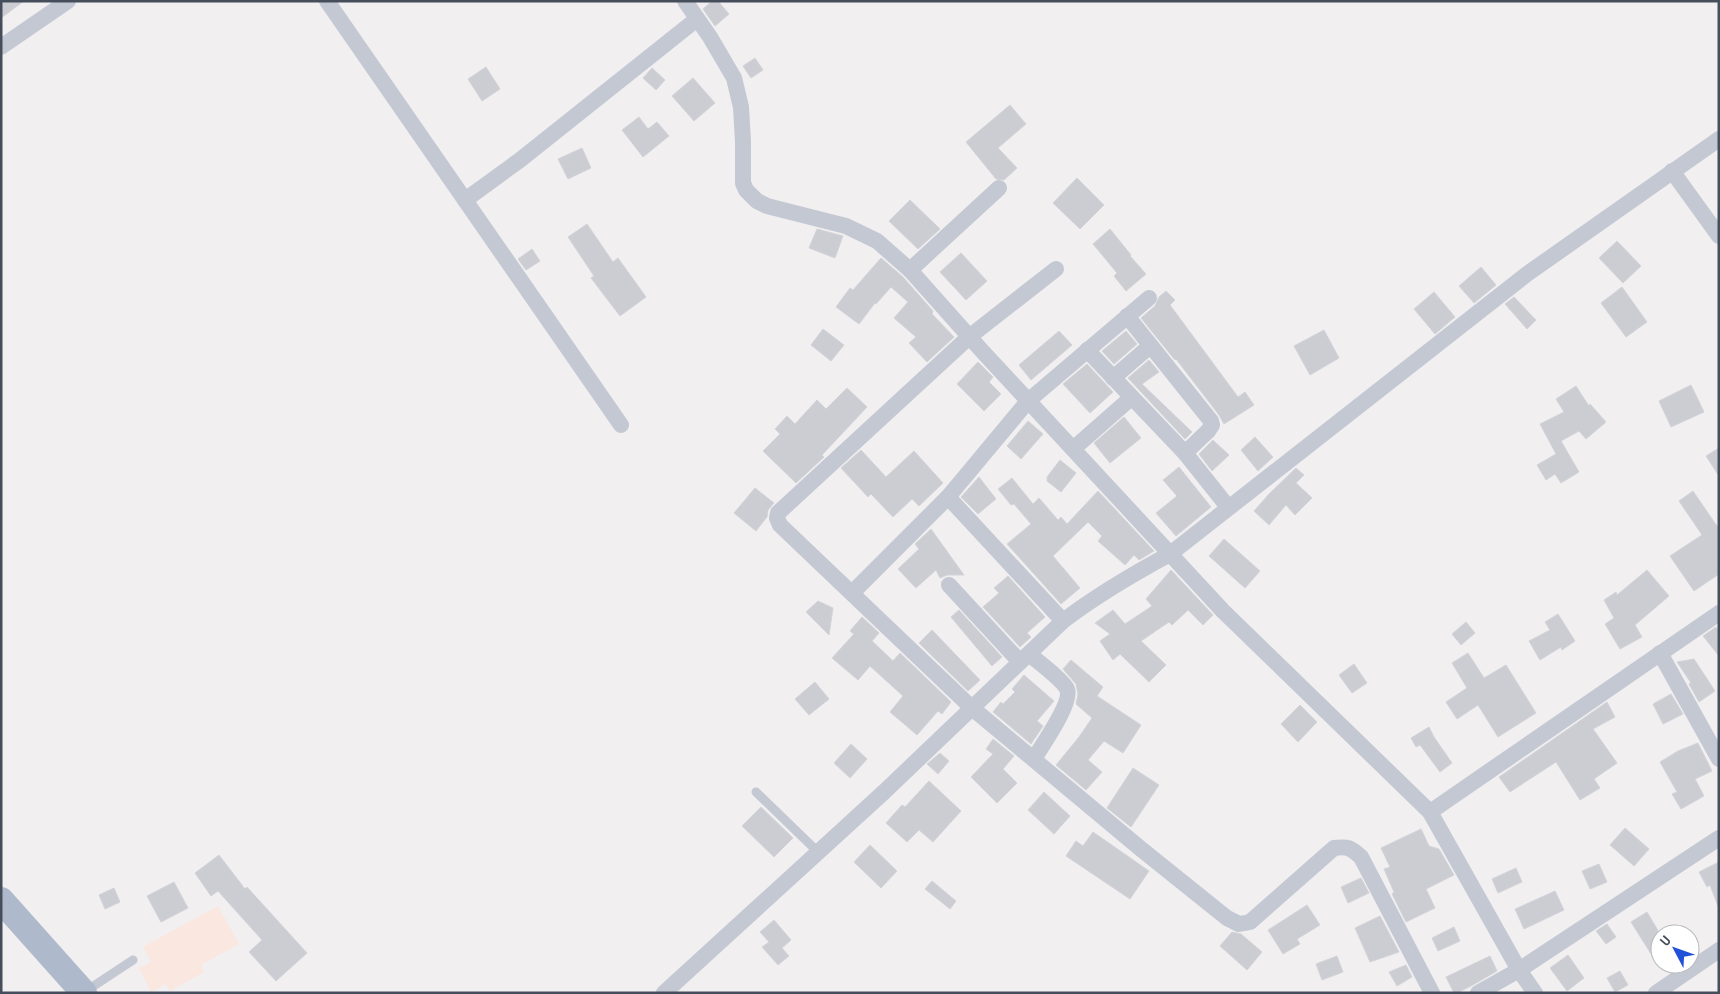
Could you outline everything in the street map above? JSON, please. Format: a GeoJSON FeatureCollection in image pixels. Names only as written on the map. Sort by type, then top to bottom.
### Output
{"type":"FeatureCollection","features":[{"type":"Feature","properties":{"kind":"main road"},"geometry":{"type":"LineString","coordinates":[[1,900],[84,993]]}},
{"type":"Feature","properties":{"kind":"street"},"geometry":{"type":"LineString","coordinates":[[1,47],[68,1]]}},
{"type":"Feature","properties":{"kind":"street"},"geometry":{"type":"LineString","coordinates":[[327,1],[621,425]]}},
{"type":"Feature","properties":{"kind":"street"},"geometry":{"type":"LineString","coordinates":[[684,1],[734,78],[741,107],[743,183],[746,190],[757,201],[768,206],[846,226],[877,241],[910,270],[969,337],[1223,611],[1430,812],[1519,970],[1535,993]]}},
{"type":"Feature","properties":{"kind":"street"},"geometry":{"type":"LineString","coordinates":[[465,200],[520,160],[697,19]]}},
{"type":"Feature","properties":{"kind":"street"},"geometry":{"type":"LineString","coordinates":[[664,993],[884,792],[1063,621],[1092,599],[1128,576],[1170,554],[1527,274],[1719,139]]}},
{"type":"Feature","properties":{"kind":"street"},"geometry":{"type":"LineString","coordinates":[[1672,171],[1719,236]]}},
{"type":"Feature","properties":{"kind":"street"},"geometry":{"type":"LineString","coordinates":[[910,270],[999,188]]}},
{"type":"Feature","properties":{"kind":"street"},"geometry":{"type":"LineString","coordinates":[[1056,270],[969,337],[778,514],[777,518],[780,525],[972,708],[1141,849],[1238,924],[1250,922],[1334,848],[1351,848],[1361,857],[1432,993]]}},
{"type":"Feature","properties":{"kind":"street"},"geometry":{"type":"LineString","coordinates":[[852,592],[948,497],[1028,401],[1149,298]]}},
{"type":"Feature","properties":{"kind":"street"},"geometry":{"type":"LineString","coordinates":[[1126,316],[1211,421],[1212,425],[1208,431],[1185,453]]}},
{"type":"Feature","properties":{"kind":"street"},"geometry":{"type":"LineString","coordinates":[[1113,378],[1150,346]]}},
{"type":"Feature","properties":{"kind":"street"},"geometry":{"type":"LineString","coordinates":[[1087,350],[1185,453],[1228,507]]}},
{"type":"Feature","properties":{"kind":"street"},"geometry":{"type":"LineString","coordinates":[[1073,449],[1131,398]]}},
{"type":"Feature","properties":{"kind":"street"},"geometry":{"type":"LineString","coordinates":[[948,497],[1063,621]]}},
{"type":"Feature","properties":{"kind":"street"},"geometry":{"type":"LineString","coordinates":[[949,585],[1024,658],[1061,682],[1066,688],[1068,694],[1065,706],[1034,759]]}},
{"type":"Feature","properties":{"kind":"street"},"geometry":{"type":"LineString","coordinates":[[1430,812],[1719,613]]}},
{"type":"Feature","properties":{"kind":"street"},"geometry":{"type":"LineString","coordinates":[[1660,653],[1719,759]]}},
{"type":"Feature","properties":{"kind":"street"},"geometry":{"type":"LineString","coordinates":[[1478,993],[1519,970],[1719,838]]}},
{"type":"Feature","properties":{"kind":"street"},"geometry":{"type":"LineString","coordinates":[[1656,993],[1719,950]]}},
{"type":"Feature","properties":{"kind":"lane"},"geometry":{"type":"LineString","coordinates":[[756,792],[818,852]]}},
{"type":"Feature","properties":{"kind":"lane"},"geometry":{"type":"LineString","coordinates":[[84,993],[133,960]]}},
{"type":"Feature","properties":{"kind":"shaded area"},"geometry":{"type":"Polygon","coordinates":[[[218,906],[239,944],[201,965],[204,972],[170,991],[166,984],[151,992],[139,968],[151,962],[143,947],[218,906]]]}},
{"type":"Feature","properties":{"kind":"building"},"geometry":{"type":"Polygon","coordinates":[[[1,1],[24,1],[1,18],[1,1]]]}},
{"type":"Feature","properties":{"kind":"building"},"geometry":{"type":"Polygon","coordinates":[[[712,1],[718,1],[729,14],[715,26],[703,9],[712,1]]]}},
{"type":"Feature","properties":{"kind":"building"},"geometry":{"type":"Polygon","coordinates":[[[755,58],[763,70],[751,78],[743,66],[755,58]]]}},
{"type":"Feature","properties":{"kind":"building"},"geometry":{"type":"Polygon","coordinates":[[[486,67],[500,89],[482,101],[468,79],[486,67]]]}},
{"type":"Feature","properties":{"kind":"building"},"geometry":{"type":"Polygon","coordinates":[[[652,68],[665,80],[656,90],[643,78],[652,68]]]}},
{"type":"Feature","properties":{"kind":"building"},"geometry":{"type":"Polygon","coordinates":[[[693,78],[715,103],[694,121],[672,96],[693,78]]]}},
{"type":"Feature","properties":{"kind":"building"},"geometry":{"type":"Polygon","coordinates":[[[1010,105],[1026,124],[998,148],[1017,168],[1004,180],[996,179],[966,142],[1010,105]]]}},
{"type":"Feature","properties":{"kind":"building"},"geometry":{"type":"Polygon","coordinates":[[[639,117],[648,129],[657,122],[669,136],[643,157],[622,130],[639,117]]]}},
{"type":"Feature","properties":{"kind":"building"},"geometry":{"type":"Polygon","coordinates":[[[582,148],[591,168],[568,179],[558,159],[582,148]]]}},
{"type":"Feature","properties":{"kind":"building"},"geometry":{"type":"Polygon","coordinates":[[[1077,178],[1104,205],[1080,229],[1053,203],[1077,178]]]}},
{"type":"Feature","properties":{"kind":"building"},"geometry":{"type":"Polygon","coordinates":[[[910,200],[940,229],[918,249],[889,221],[910,200]]]}},
{"type":"Feature","properties":{"kind":"building"},"geometry":{"type":"Polygon","coordinates":[[[587,224],[613,262],[618,258],[646,297],[620,316],[591,278],[594,276],[568,237],[587,224]]]}},
{"type":"Feature","properties":{"kind":"building"},"geometry":{"type":"Polygon","coordinates":[[[817,229],[843,236],[835,258],[809,248],[817,229]]]}},
{"type":"Feature","properties":{"kind":"building"},"geometry":{"type":"Polygon","coordinates":[[[1110,229],[1146,274],[1126,291],[1114,276],[1117,273],[1093,244],[1110,229]]]}},
{"type":"Feature","properties":{"kind":"building"},"geometry":{"type":"Polygon","coordinates":[[[1617,241],[1641,266],[1623,283],[1599,258],[1617,241]]]}},
{"type":"Feature","properties":{"kind":"building"},"geometry":{"type":"Polygon","coordinates":[[[532,249],[540,261],[526,270],[518,259],[532,249]]]}},
{"type":"Feature","properties":{"kind":"building"},"geometry":{"type":"Polygon","coordinates":[[[961,253],[987,281],[966,300],[940,272],[961,253]]]}},
{"type":"Feature","properties":{"kind":"building"},"geometry":{"type":"Polygon","coordinates":[[[881,258],[903,277],[933,311],[932,314],[954,337],[927,362],[909,343],[916,337],[894,318],[908,302],[891,287],[875,303],[859,324],[836,307],[850,288],[853,290],[881,258]]]}},
{"type":"Feature","properties":{"kind":"building"},"geometry":{"type":"Polygon","coordinates":[[[1481,267],[1496,285],[1474,303],[1459,286],[1481,267]]]}},
{"type":"Feature","properties":{"kind":"building"},"geometry":{"type":"Polygon","coordinates":[[[1622,287],[1647,322],[1626,337],[1601,303],[1622,287]]]}},
{"type":"Feature","properties":{"kind":"building"},"geometry":{"type":"Polygon","coordinates":[[[1166,291],[1175,300],[1170,305],[1238,397],[1245,392],[1254,405],[1224,424],[1176,359],[1141,318],[1155,306],[1159,297],[1166,291]]]}},
{"type":"Feature","properties":{"kind":"building"},"geometry":{"type":"Polygon","coordinates":[[[1434,292],[1455,317],[1435,334],[1414,309],[1434,292]]]}},
{"type":"Feature","properties":{"kind":"building"},"geometry":{"type":"Polygon","coordinates":[[[1514,297],[1536,320],[1527,329],[1505,304],[1514,297]]]}},
{"type":"Feature","properties":{"kind":"building"},"geometry":{"type":"Polygon","coordinates":[[[823,329],[844,345],[831,361],[811,345],[823,329]]]}},
{"type":"Feature","properties":{"kind":"building"},"geometry":{"type":"Polygon","coordinates":[[[1324,330],[1339,358],[1310,375],[1294,346],[1324,330]]]}},
{"type":"Feature","properties":{"kind":"building"},"geometry":{"type":"Polygon","coordinates":[[[1059,331],[1072,345],[1031,380],[1019,365],[1059,331]]]}},
{"type":"Feature","properties":{"kind":"building"},"geometry":{"type":"Polygon","coordinates":[[[1126,331],[1137,344],[1114,364],[1102,351],[1126,331]]]}},
{"type":"Feature","properties":{"kind":"building"},"geometry":{"type":"Polygon","coordinates":[[[1149,360],[1159,372],[1142,384],[1192,432],[1185,439],[1128,378],[1149,360]]]}},
{"type":"Feature","properties":{"kind":"building"},"geometry":{"type":"Polygon","coordinates":[[[978,362],[993,377],[989,382],[1001,394],[984,411],[957,384],[978,362]]]}},
{"type":"Feature","properties":{"kind":"building"},"geometry":{"type":"Polygon","coordinates":[[[1087,364],[1113,392],[1090,413],[1063,384],[1087,364]]]}},
{"type":"Feature","properties":{"kind":"building"},"geometry":{"type":"Polygon","coordinates":[[[1691,385],[1704,412],[1671,427],[1659,401],[1691,385]]]}},
{"type":"Feature","properties":{"kind":"building"},"geometry":{"type":"Polygon","coordinates":[[[1576,386],[1589,406],[1590,404],[1606,422],[1586,439],[1579,431],[1561,441],[1579,472],[1561,483],[1555,474],[1546,480],[1537,465],[1556,454],[1540,424],[1564,412],[1556,399],[1576,386]]]}},
{"type":"Feature","properties":{"kind":"building"},"geometry":{"type":"Polygon","coordinates":[[[847,388],[867,407],[822,455],[824,457],[796,483],[763,451],[780,434],[775,429],[787,416],[795,424],[817,400],[826,409],[847,388]]]}},
{"type":"Feature","properties":{"kind":"building"},"geometry":{"type":"Polygon","coordinates":[[[1124,417],[1141,438],[1110,463],[1094,443],[1124,417]]]}},
{"type":"Feature","properties":{"kind":"building"},"geometry":{"type":"Polygon","coordinates":[[[1028,421],[1043,434],[1021,459],[1007,446],[1028,421]]]}},
{"type":"Feature","properties":{"kind":"building"},"geometry":{"type":"Polygon","coordinates":[[[1255,437],[1273,457],[1258,471],[1241,450],[1255,437]]]}},
{"type":"Feature","properties":{"kind":"building"},"geometry":{"type":"Polygon","coordinates":[[[1213,440],[1229,455],[1212,471],[1199,454],[1213,440]]]}},
{"type":"Feature","properties":{"kind":"building"},"geometry":{"type":"Polygon","coordinates":[[[1719,448],[1719,476],[1706,456],[1719,448]]]}},
{"type":"Feature","properties":{"kind":"building"},"geometry":{"type":"Polygon","coordinates":[[[861,450],[886,477],[914,451],[943,483],[919,506],[912,499],[893,517],[871,494],[868,497],[841,468],[861,450]]]}},
{"type":"Feature","properties":{"kind":"building"},"geometry":{"type":"Polygon","coordinates":[[[1060,460],[1076,473],[1061,492],[1047,481],[1047,477],[1060,460]]]}},
{"type":"Feature","properties":{"kind":"building"},"geometry":{"type":"Polygon","coordinates":[[[1179,467],[1211,507],[1176,536],[1156,513],[1177,496],[1163,480],[1179,467]]]}},
{"type":"Feature","properties":{"kind":"building"},"geometry":{"type":"Polygon","coordinates":[[[1296,468],[1304,475],[1296,483],[1312,498],[1295,515],[1286,505],[1269,525],[1254,511],[1296,468]]]}},
{"type":"Feature","properties":{"kind":"building"},"geometry":{"type":"Polygon","coordinates":[[[979,477],[996,499],[978,514],[961,497],[979,477]]]}},
{"type":"Feature","properties":{"kind":"building"},"geometry":{"type":"Polygon","coordinates":[[[1012,478],[1033,504],[1039,498],[1058,520],[1061,517],[1067,524],[1098,491],[1154,551],[1139,560],[1134,555],[1125,565],[1098,541],[1102,536],[1088,522],[1053,556],[1080,588],[1061,604],[1007,544],[1031,524],[1014,504],[1011,505],[998,489],[1012,478]]]}},
{"type":"Feature","properties":{"kind":"building"},"geometry":{"type":"Polygon","coordinates":[[[755,488],[774,503],[768,510],[767,517],[756,531],[734,513],[755,488]]]}},
{"type":"Feature","properties":{"kind":"building"},"geometry":{"type":"Polygon","coordinates":[[[1693,491],[1719,529],[1719,574],[1694,591],[1670,556],[1702,535],[1679,501],[1693,491]]]}},
{"type":"Feature","properties":{"kind":"building"},"geometry":{"type":"Polygon","coordinates":[[[931,529],[964,575],[947,575],[940,578],[936,570],[916,588],[898,569],[919,549],[915,544],[931,529]]]}},
{"type":"Feature","properties":{"kind":"building"},"geometry":{"type":"Polygon","coordinates":[[[1224,539],[1260,571],[1245,588],[1209,556],[1224,539]]]}},
{"type":"Feature","properties":{"kind":"building"},"geometry":{"type":"Polygon","coordinates":[[[1171,570],[1213,615],[1203,625],[1188,610],[1172,625],[1169,622],[1141,641],[1166,665],[1149,682],[1120,654],[1113,660],[1100,641],[1110,634],[1095,623],[1113,610],[1125,624],[1152,606],[1146,599],[1171,570]]]}},
{"type":"Feature","properties":{"kind":"building"},"geometry":{"type":"Polygon","coordinates":[[[1647,570],[1669,596],[1635,625],[1642,637],[1620,649],[1605,624],[1614,618],[1604,600],[1616,592],[1617,595],[1647,570]]]}},
{"type":"Feature","properties":{"kind":"building"},"geometry":{"type":"Polygon","coordinates":[[[1008,576],[1045,617],[1027,633],[1031,637],[1020,647],[983,607],[999,593],[994,588],[1008,576]]]}},
{"type":"Feature","properties":{"kind":"building"},"geometry":{"type":"Polygon","coordinates":[[[818,601],[833,608],[829,635],[806,612],[818,601]]]}},
{"type":"Feature","properties":{"kind":"building"},"geometry":{"type":"Polygon","coordinates":[[[959,610],[1002,657],[992,666],[951,617],[959,610]]]}},
{"type":"Feature","properties":{"kind":"building"},"geometry":{"type":"Polygon","coordinates":[[[1558,614],[1575,641],[1562,650],[1561,647],[1540,660],[1529,641],[1550,630],[1545,622],[1558,614]]]}},
{"type":"Feature","properties":{"kind":"building"},"geometry":{"type":"Polygon","coordinates":[[[862,617],[879,633],[872,641],[893,661],[900,653],[951,702],[942,714],[938,711],[917,735],[890,712],[903,696],[870,666],[858,680],[832,658],[854,634],[850,631],[862,617]]]}},
{"type":"Feature","properties":{"kind":"building"},"geometry":{"type":"Polygon","coordinates":[[[1466,622],[1475,633],[1461,645],[1452,634],[1466,622]]]}},
{"type":"Feature","properties":{"kind":"building"},"geometry":{"type":"Polygon","coordinates":[[[1716,627],[1719,632],[1719,656],[1703,636],[1716,627]]]}},
{"type":"Feature","properties":{"kind":"building"},"geometry":{"type":"Polygon","coordinates":[[[932,630],[980,680],[968,691],[919,643],[932,630]]]}},
{"type":"Feature","properties":{"kind":"building"},"geometry":{"type":"Polygon","coordinates":[[[1468,653],[1484,678],[1506,665],[1536,713],[1498,737],[1478,705],[1457,719],[1446,702],[1467,688],[1452,663],[1468,653]]]}},
{"type":"Feature","properties":{"kind":"building"},"geometry":{"type":"Polygon","coordinates":[[[1694,659],[1715,691],[1699,702],[1689,684],[1691,683],[1677,662],[1694,659]]]}},
{"type":"Feature","properties":{"kind":"building"},"geometry":{"type":"Polygon","coordinates":[[[1071,660],[1103,687],[1097,696],[1141,725],[1123,753],[1104,741],[1088,760],[1102,772],[1086,790],[1056,765],[1092,718],[1076,704],[1078,694],[1076,684],[1063,669],[1071,660]]]}},
{"type":"Feature","properties":{"kind":"building"},"geometry":{"type":"Polygon","coordinates":[[[1354,664],[1367,683],[1352,693],[1339,675],[1354,664]]]}},
{"type":"Feature","properties":{"kind":"building"},"geometry":{"type":"Polygon","coordinates":[[[1024,675],[1054,701],[1037,721],[1043,726],[1031,744],[993,712],[1001,702],[1003,704],[1015,692],[1012,689],[1024,675]]]}},
{"type":"Feature","properties":{"kind":"building"},"geometry":{"type":"Polygon","coordinates":[[[815,682],[829,699],[809,715],[795,699],[815,682]]]}},
{"type":"Feature","properties":{"kind":"building"},"geometry":{"type":"Polygon","coordinates":[[[1671,694],[1683,714],[1663,724],[1653,704],[1671,694]]]}},
{"type":"Feature","properties":{"kind":"building"},"geometry":{"type":"Polygon","coordinates":[[[1607,702],[1615,717],[1593,729],[1617,763],[1594,779],[1600,788],[1580,800],[1556,762],[1510,792],[1499,777],[1607,702]]]}},
{"type":"Feature","properties":{"kind":"building"},"geometry":{"type":"Polygon","coordinates":[[[1300,705],[1317,722],[1298,742],[1281,724],[1300,705]]]}},
{"type":"Feature","properties":{"kind":"building"},"geometry":{"type":"Polygon","coordinates":[[[1429,727],[1452,763],[1440,772],[1420,745],[1416,747],[1411,738],[1429,727]]]}},
{"type":"Feature","properties":{"kind":"building"},"geometry":{"type":"Polygon","coordinates":[[[993,739],[1014,756],[1003,769],[1017,783],[997,803],[971,777],[993,754],[986,749],[993,739]]]}},
{"type":"Feature","properties":{"kind":"building"},"geometry":{"type":"Polygon","coordinates":[[[1698,743],[1712,771],[1695,779],[1704,796],[1681,809],[1672,794],[1677,792],[1660,762],[1678,751],[1698,743]]]}},
{"type":"Feature","properties":{"kind":"building"},"geometry":{"type":"Polygon","coordinates":[[[851,744],[867,759],[850,778],[834,763],[851,744]]]}},
{"type":"Feature","properties":{"kind":"building"},"geometry":{"type":"Polygon","coordinates":[[[940,753],[949,761],[938,774],[927,764],[940,753]]]}},
{"type":"Feature","properties":{"kind":"building"},"geometry":{"type":"Polygon","coordinates":[[[1133,768],[1159,785],[1131,827],[1107,808],[1133,768]]]}},
{"type":"Feature","properties":{"kind":"building"},"geometry":{"type":"Polygon","coordinates":[[[929,781],[961,811],[933,842],[919,830],[907,842],[886,823],[902,805],[905,807],[929,781]]]}},
{"type":"Feature","properties":{"kind":"building"},"geometry":{"type":"Polygon","coordinates":[[[1044,792],[1070,816],[1054,834],[1028,810],[1044,792]]]}},
{"type":"Feature","properties":{"kind":"building"},"geometry":{"type":"Polygon","coordinates":[[[761,807],[793,838],[774,857],[742,826],[761,807]]]}},
{"type":"Feature","properties":{"kind":"building"},"geometry":{"type":"Polygon","coordinates":[[[1625,828],[1649,849],[1634,866],[1610,845],[1625,828]]]}},
{"type":"Feature","properties":{"kind":"building"},"geometry":{"type":"Polygon","coordinates":[[[1421,829],[1429,846],[1439,849],[1454,875],[1426,889],[1435,908],[1406,922],[1392,894],[1394,892],[1384,869],[1390,867],[1381,848],[1421,829]]]}},
{"type":"Feature","properties":{"kind":"building"},"geometry":{"type":"Polygon","coordinates":[[[1093,832],[1149,871],[1130,899],[1066,856],[1076,841],[1083,846],[1093,832]]]}},
{"type":"Feature","properties":{"kind":"building"},"geometry":{"type":"Polygon","coordinates":[[[870,845],[897,871],[881,888],[854,862],[870,845]]]}},
{"type":"Feature","properties":{"kind":"building"},"geometry":{"type":"Polygon","coordinates":[[[219,855],[245,889],[247,887],[307,953],[276,981],[249,952],[262,940],[218,891],[211,896],[195,873],[219,855]]]}},
{"type":"Feature","properties":{"kind":"building"},"geometry":{"type":"Polygon","coordinates":[[[1719,862],[1718,906],[1710,885],[1707,887],[1699,872],[1719,862]]]}},
{"type":"Feature","properties":{"kind":"building"},"geometry":{"type":"Polygon","coordinates":[[[1599,864],[1607,882],[1590,889],[1582,871],[1599,864]]]}},
{"type":"Feature","properties":{"kind":"building"},"geometry":{"type":"Polygon","coordinates":[[[1516,868],[1522,882],[1498,893],[1492,879],[1516,868]]]}},
{"type":"Feature","properties":{"kind":"building"},"geometry":{"type":"Polygon","coordinates":[[[1361,878],[1369,893],[1348,903],[1341,887],[1361,878]]]}},
{"type":"Feature","properties":{"kind":"building"},"geometry":{"type":"Polygon","coordinates":[[[932,881],[956,901],[950,909],[925,889],[932,881]]]}},
{"type":"Feature","properties":{"kind":"building"},"geometry":{"type":"Polygon","coordinates":[[[174,882],[188,908],[161,922],[147,896],[174,882]]]}},
{"type":"Feature","properties":{"kind":"building"},"geometry":{"type":"Polygon","coordinates":[[[114,888],[120,902],[105,909],[99,895],[114,888]]]}},
{"type":"Feature","properties":{"kind":"building"},"geometry":{"type":"Polygon","coordinates":[[[1555,891],[1564,910],[1524,929],[1515,909],[1555,891]]]}},
{"type":"Feature","properties":{"kind":"building"},"geometry":{"type":"Polygon","coordinates":[[[1307,905],[1320,925],[1297,939],[1300,944],[1283,954],[1268,930],[1307,905]]]}},
{"type":"Feature","properties":{"kind":"building"},"geometry":{"type":"Polygon","coordinates":[[[1647,912],[1654,924],[1650,924],[1650,952],[1631,922],[1647,912]]]}},
{"type":"Feature","properties":{"kind":"building"},"geometry":{"type":"Polygon","coordinates":[[[1380,916],[1399,952],[1370,962],[1355,928],[1380,916]]]}},
{"type":"Feature","properties":{"kind":"building"},"geometry":{"type":"Polygon","coordinates":[[[774,920],[791,940],[782,948],[789,956],[778,965],[762,947],[769,942],[760,932],[774,920]]]}},
{"type":"Feature","properties":{"kind":"building"},"geometry":{"type":"Polygon","coordinates":[[[1607,924],[1616,937],[1606,944],[1596,931],[1607,924]]]}},
{"type":"Feature","properties":{"kind":"building"},"geometry":{"type":"Polygon","coordinates":[[[1454,927],[1460,941],[1438,951],[1432,938],[1454,927]]]}},
{"type":"Feature","properties":{"kind":"building"},"geometry":{"type":"Polygon","coordinates":[[[1232,932],[1241,934],[1262,952],[1247,970],[1220,946],[1232,932]]]}},
{"type":"Feature","properties":{"kind":"building"},"geometry":{"type":"Polygon","coordinates":[[[1568,955],[1584,978],[1567,991],[1550,968],[1568,955]]]}},
{"type":"Feature","properties":{"kind":"building"},"geometry":{"type":"Polygon","coordinates":[[[1337,956],[1343,972],[1322,980],[1316,964],[1337,956]]]}},
{"type":"Feature","properties":{"kind":"building"},"geometry":{"type":"Polygon","coordinates":[[[1490,956],[1497,971],[1471,986],[1454,993],[1446,977],[1490,956]]]}},
{"type":"Feature","properties":{"kind":"building"},"geometry":{"type":"Polygon","coordinates":[[[1406,965],[1412,977],[1397,986],[1389,972],[1406,965]]]}},
{"type":"Feature","properties":{"kind":"building"},"geometry":{"type":"Polygon","coordinates":[[[1620,971],[1628,985],[1615,992],[1607,978],[1620,971]]]}}]}
